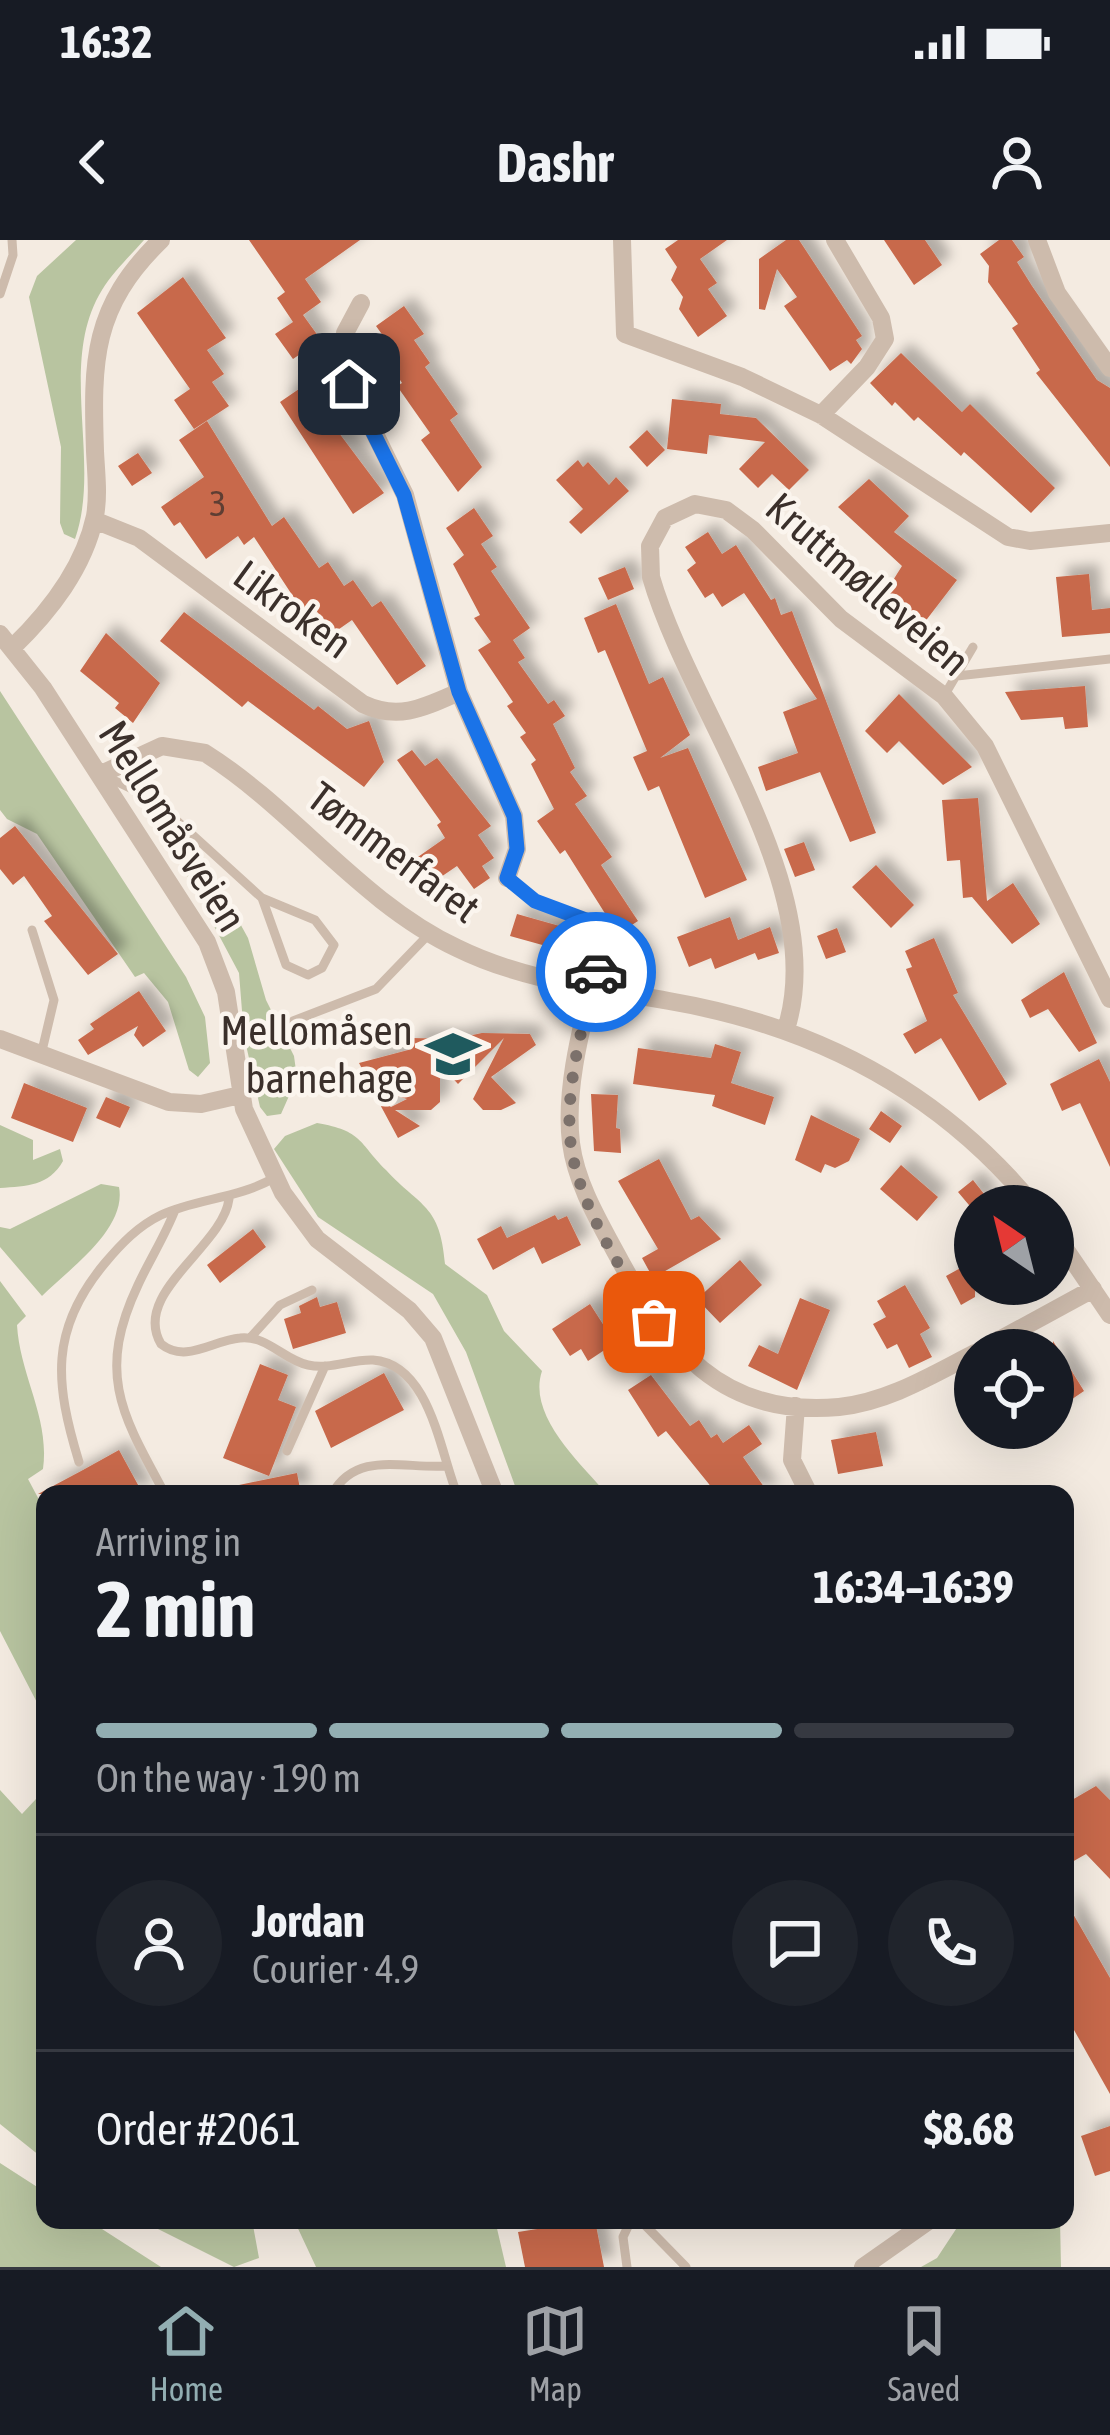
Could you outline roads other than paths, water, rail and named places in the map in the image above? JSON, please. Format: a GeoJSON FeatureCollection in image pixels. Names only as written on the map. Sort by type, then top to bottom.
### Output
{"type":"FeatureCollection","features":[{"type":"Feature","properties":{"kind":"street"},"geometry":{"type":"LineString","coordinates":[[6,640],[66,583],[94,520],[99,334],[123,283],[161,240]]}},
{"type":"Feature","properties":{"kind":"street"},"geometry":{"type":"LineString","coordinates":[[622,240],[625,334],[742,377],[821,415],[1009,537],[1039,541],[1110,533]]}},
{"type":"Feature","properties":{"kind":"street"},"geometry":{"type":"LineString","coordinates":[[821,415],[866,367],[884,339],[881,318],[835,240]]}},
{"type":"Feature","properties":{"kind":"street"},"geometry":{"type":"LineString","coordinates":[[1037,240],[1057,293],[1110,368]]}},
{"type":"Feature","properties":{"kind":"street"},"geometry":{"type":"LineString","coordinates":[[361,303],[345,333],[345,373],[404,495],[459,692],[517,826],[507,878]]}},
{"type":"Feature","properties":{"kind":"street","name":"Kruttmølleveien"},"geometry":{"type":"LineString","coordinates":[[786,1029],[798,984],[794,937],[728,751],[655,590],[650,547],[658,526],[675,511],[695,504],[734,514],[841,619],[944,696],[985,746],[1110,999]]}},
{"type":"Feature","properties":{"kind":"street","name":"Likroken"},"geometry":{"type":"LineString","coordinates":[[94,520],[139,538],[363,704],[385,713],[407,712],[459,692]]}},
{"type":"Feature","properties":{"kind":"street","name":"Mellomåsveien"},"geometry":{"type":"LineString","coordinates":[[6,640],[99,775],[215,959],[229,1009],[240,1095],[274,1178],[317,1239],[409,1310],[433,1338],[491,1485]]}},
{"type":"Feature","properties":{"kind":"street","name":"Tømmerfaret"},"geometry":{"type":"LineString","coordinates":[[99,775],[162,746],[205,753],[430,933],[496,965],[786,1029],[831,1046],[921,1099],[968,1136],[1014,1185]]}},
{"type":"Feature","properties":{"kind":"street"},"geometry":{"type":"LineString","coordinates":[[591,989],[570,1123],[572,1150],[595,1213],[654,1322],[682,1353],[728,1388],[796,1406],[836,1407],[880,1398],[954,1363]]}},
{"type":"Feature","properties":{"kind":"street"},"geometry":{"type":"LineString","coordinates":[[0,1040],[169,1102],[201,1104],[240,1095]]}},
{"type":"Feature","properties":{"kind":"street"},"geometry":{"type":"LineString","coordinates":[[1074,1261],[1110,1315]]}},
{"type":"Feature","properties":{"kind":"street"},"geometry":{"type":"LineString","coordinates":[[1020,1329],[1093,1289]]}},
{"type":"Feature","properties":{"kind":"street"},"geometry":{"type":"LineString","coordinates":[[796,1406],[792,1460],[804,1485]]}},
{"type":"Feature","properties":{"kind":"street"},"geometry":{"type":"LineString","coordinates":[[863,2267],[917,2229]]}},
{"type":"Feature","properties":{"kind":"lane"},"geometry":{"type":"LineString","coordinates":[[0,294],[13,255],[12,240]]}},
{"type":"Feature","properties":{"kind":"lane"},"geometry":{"type":"LineString","coordinates":[[944,696],[973,647]]}},
{"type":"Feature","properties":{"kind":"lane"},"geometry":{"type":"LineString","coordinates":[[958,676],[1110,659]]}},
{"type":"Feature","properties":{"kind":"lane"},"geometry":{"type":"LineString","coordinates":[[99,775],[165,809],[262,898],[315,920],[329,932],[334,944],[322,968],[308,975],[286,965],[262,898]]}},
{"type":"Feature","properties":{"kind":"lane"},"geometry":{"type":"LineString","coordinates":[[507,878],[535,901],[594,923],[602,943],[591,989]]}},
{"type":"Feature","properties":{"kind":"lane"},"geometry":{"type":"LineString","coordinates":[[32,930],[54,1000],[40,1055]]}},
{"type":"Feature","properties":{"kind":"lane"},"geometry":{"type":"LineString","coordinates":[[293,1021],[376,989],[430,933]]}},
{"type":"Feature","properties":{"kind":"lane"},"geometry":{"type":"LineString","coordinates":[[79,1462],[62,1390],[61,1348],[68,1320],[93,1278],[126,1240],[175,1210],[229,1198],[274,1178]]}},
{"type":"Feature","properties":{"kind":"lane"},"geometry":{"type":"LineString","coordinates":[[229,1198],[220,1231],[170,1283],[155,1330],[166,1349],[180,1353],[250,1338],[280,1305],[312,1290]]}},
{"type":"Feature","properties":{"kind":"lane"},"geometry":{"type":"LineString","coordinates":[[159,1485],[118,1404],[114,1369],[127,1310],[175,1210]]}},
{"type":"Feature","properties":{"kind":"lane"},"geometry":{"type":"LineString","coordinates":[[250,1338],[305,1364],[371,1360],[404,1373],[422,1396],[453,1485]]}},
{"type":"Feature","properties":{"kind":"lane"},"geometry":{"type":"LineString","coordinates":[[287,1451],[325,1366]]}},
{"type":"Feature","properties":{"kind":"lane"},"geometry":{"type":"LineString","coordinates":[[340,1485],[349,1474],[372,1464],[446,1466]]}},
{"type":"Feature","properties":{"kind":"lane"},"geometry":{"type":"LineString","coordinates":[[627,2229],[623,2237],[627,2267]]}},
{"type":"Feature","properties":{"kind":"lane"},"geometry":{"type":"LineString","coordinates":[[649,2229],[686,2267]]}},
{"type":"Feature","properties":{"kind":"place","name":"Mellomåsen barnehage"},"geometry":{"type":"Point","coordinates":[453,1054]}}]}
